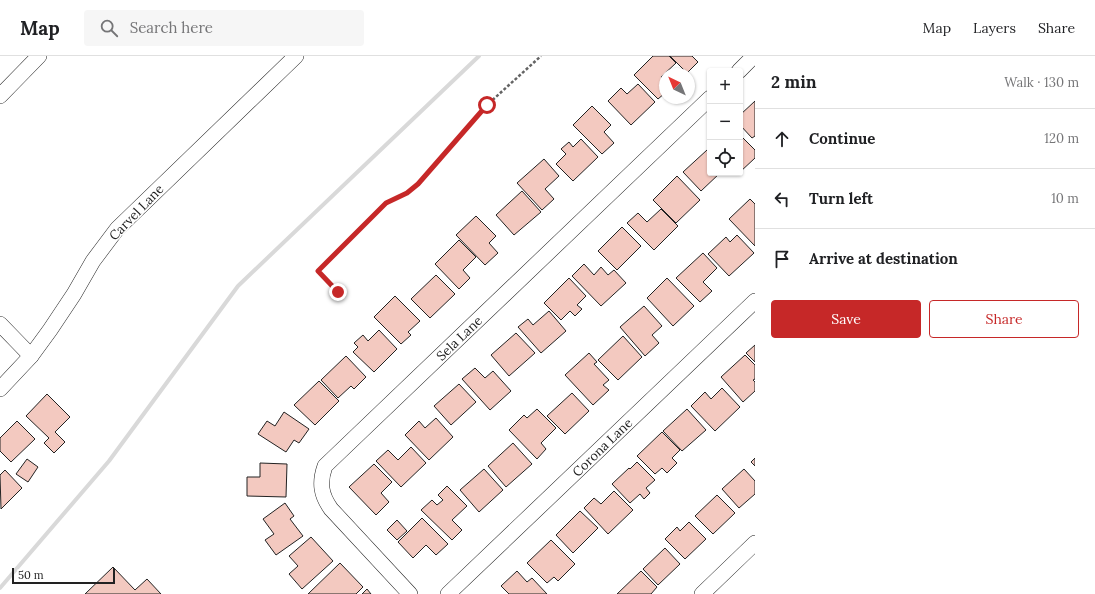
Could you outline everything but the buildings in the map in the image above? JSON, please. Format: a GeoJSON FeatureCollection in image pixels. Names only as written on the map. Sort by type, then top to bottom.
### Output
{"type":"FeatureCollection","features":[{"type":"Feature","properties":{"kind":"street"},"geometry":{"type":"LineString","coordinates":[[0,96],[39,56]]}},
{"type":"Feature","properties":{"kind":"street","name":"Carvel Lane"},"geometry":{"type":"LineString","coordinates":[[0,389],[31,356],[74,294],[93,261],[117,229],[296,56]]}},
{"type":"Feature","properties":{"kind":"street"},"geometry":{"type":"LineString","coordinates":[[742,68],[754,56]]}},
{"type":"Feature","properties":{"kind":"street","name":"Sela Lane"},"geometry":{"type":"LineString","coordinates":[[410,594],[324,500],[321,490],[322,474],[325,466],[707,101]]}},
{"type":"Feature","properties":{"kind":"street","name":"Corona Lane"},"geometry":{"type":"LineString","coordinates":[[448,594],[755,301]]}},
{"type":"Feature","properties":{"kind":"street"},"geometry":{"type":"LineString","coordinates":[[0,324],[31,356]]}},
{"type":"Feature","properties":{"kind":"street"},"geometry":{"type":"LineString","coordinates":[[702,594],[755,543]]}},
{"type":"Feature","properties":{"kind":"path"},"geometry":{"type":"LineString","coordinates":[[338,292],[318,271],[386,203],[407,193],[418,184],[487,105],[541,56]]}},
{"type":"Feature","properties":{"kind":"waterway"},"geometry":{"type":"LineString","coordinates":[[0,588],[109,461],[238,286],[479,56]]}},
{"type":"Feature","properties":{"kind":"route"},"geometry":{"type":"LineString","coordinates":[[338,292],[318,271],[386,203],[407,193],[418,184],[487,105]]}}]}
